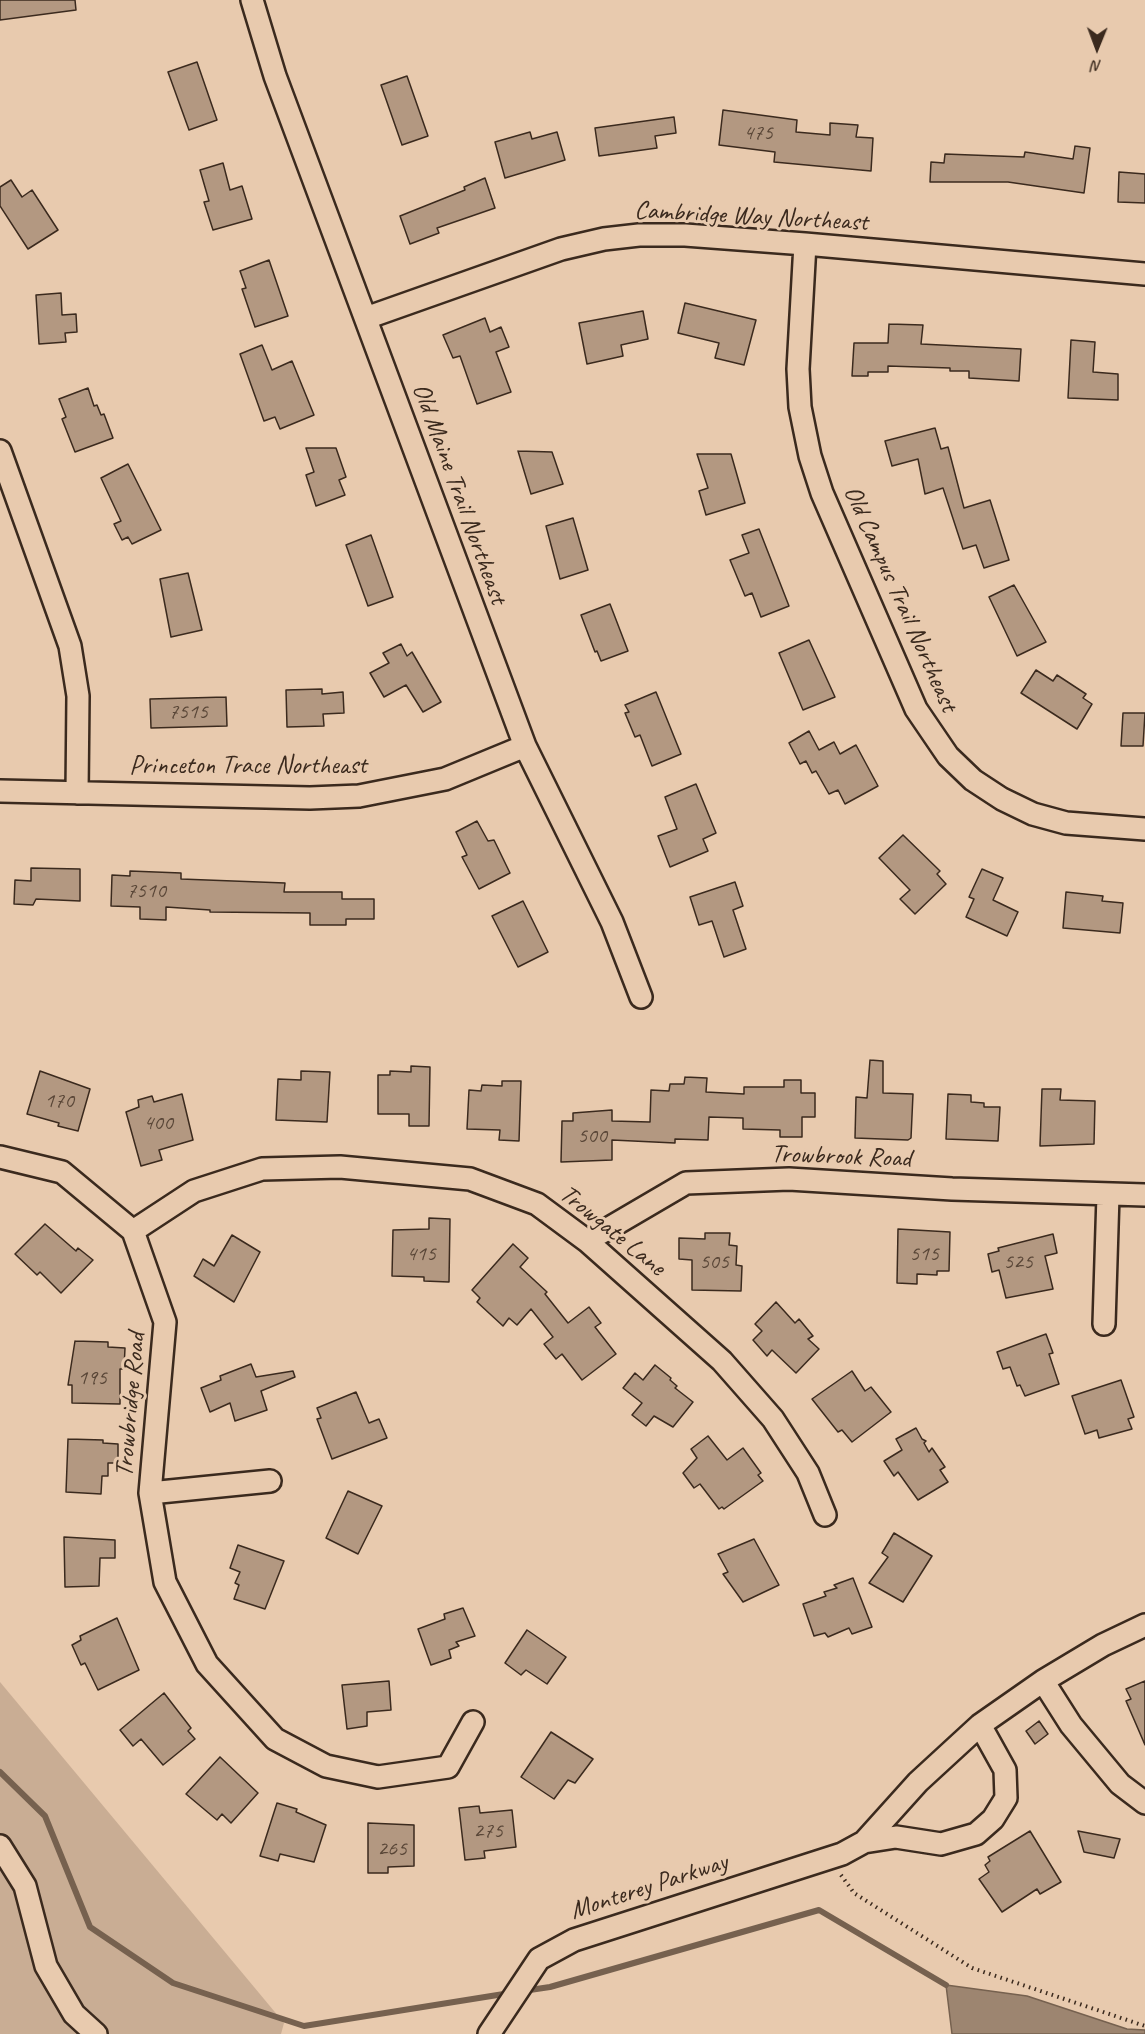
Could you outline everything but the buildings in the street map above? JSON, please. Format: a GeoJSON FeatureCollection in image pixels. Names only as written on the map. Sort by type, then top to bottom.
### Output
{"type":"FeatureCollection","features":[{"type":"Feature","properties":{"kind":"street","name":"Old Maine Trail Northeast"},"geometry":{"type":"LineString","coordinates":[[252,0],[275,76],[525,747],[612,922],[641,997]]}},
{"type":"Feature","properties":{"kind":"street","name":"Cambridge Way Northeast"},"geometry":{"type":"LineString","coordinates":[[366,318],[561,249],[604,239],[639,235],[685,235],[805,244],[1145,274]]}},
{"type":"Feature","properties":{"kind":"street","name":"Old Campus Trail Northeast"},"geometry":{"type":"LineString","coordinates":[[805,244],[798,369],[800,406],[810,456],[822,493],[916,709],[948,756],[973,780],[1002,799],[1033,814],[1066,823],[1145,829]]}},
{"type":"Feature","properties":{"kind":"street"},"geometry":{"type":"LineString","coordinates":[[0,451],[70,646],[78,696],[77,793]]}},
{"type":"Feature","properties":{"kind":"street","name":"Princeton Trace Northeast"},"geometry":{"type":"LineString","coordinates":[[0,791],[310,798],[359,796],[445,779],[525,747]]}},
{"type":"Feature","properties":{"kind":"street"},"geometry":{"type":"LineString","coordinates":[[0,1157],[62,1172],[133,1231]]}},
{"type":"Feature","properties":{"kind":"street","name":"Trowgate Lane"},"geometry":{"type":"LineString","coordinates":[[133,1231],[194,1191],[262,1168],[340,1167],[470,1179],[537,1204],[587,1241],[722,1360],[773,1419],[808,1473],[825,1515]]}},
{"type":"Feature","properties":{"kind":"street","name":"Trowbrook Road"},"geometry":{"type":"LineString","coordinates":[[587,1241],[686,1183],[789,1179],[1145,1195]]}},
{"type":"Feature","properties":{"kind":"street"},"geometry":{"type":"LineString","coordinates":[[1104,1324],[1108,1195]]}},
{"type":"Feature","properties":{"kind":"street","name":"Trowbridge Road"},"geometry":{"type":"LineString","coordinates":[[133,1231],[165,1322],[150,1493],[165,1582],[207,1664],[275,1739],[326,1767],[378,1777],[448,1767],[473,1722]]}},
{"type":"Feature","properties":{"kind":"street","name":"Trowbridge Road"},"geometry":{"type":"LineString","coordinates":[[150,1493],[270,1481]]}},
{"type":"Feature","properties":{"kind":"street","name":"Monterey Parkway"},"geometry":{"type":"LineString","coordinates":[[864,1842],[918,1782],[980,1725],[1043,1681],[1103,1645],[1145,1625]]}},
{"type":"Feature","properties":{"kind":"street"},"geometry":{"type":"LineString","coordinates":[[1043,1681],[1078,1733],[1120,1784],[1145,1803]]}},
{"type":"Feature","properties":{"kind":"street","name":"Monterey Parkway"},"geometry":{"type":"LineString","coordinates":[[494,2027],[527,1973],[539,1959],[574,1940],[829,1857],[864,1842],[896,1836],[941,1844],[976,1834],[993,1819],[1006,1798],[1005,1770],[980,1725]]}},
{"type":"Feature","properties":{"kind":"street"},"geometry":{"type":"LineString","coordinates":[[0,1846],[25,1886],[46,1966],[74,2014],[96,2034]]}},
{"type":"Feature","properties":{"kind":"path"},"geometry":{"type":"LineString","coordinates":[[829,1857],[854,1893],[972,1968],[1145,2026]]}},
{"type":"Feature","properties":{"kind":"shaded area"},"geometry":{"type":"Polygon","coordinates":[[[0,1682],[284,2023],[281,2034],[0,2034],[0,1682]]]}},
{"type":"Feature","properties":{"kind":"shaded area"},"geometry":{"type":"Polygon","coordinates":[[[946,1985],[1027,1996],[1127,2029],[1145,2030],[1145,2034],[952,2034],[946,1985]]]}},
{"type":"Feature","properties":{"kind":"waterway"},"geometry":{"type":"LineString","coordinates":[[0,1772],[45,1816],[90,1927],[173,1983],[304,2026],[510,1993]]}},
{"type":"Feature","properties":{"kind":"waterway"},"geometry":{"type":"LineString","coordinates":[[523,1991],[550,1987],[819,1910],[946,1985]]}}]}
